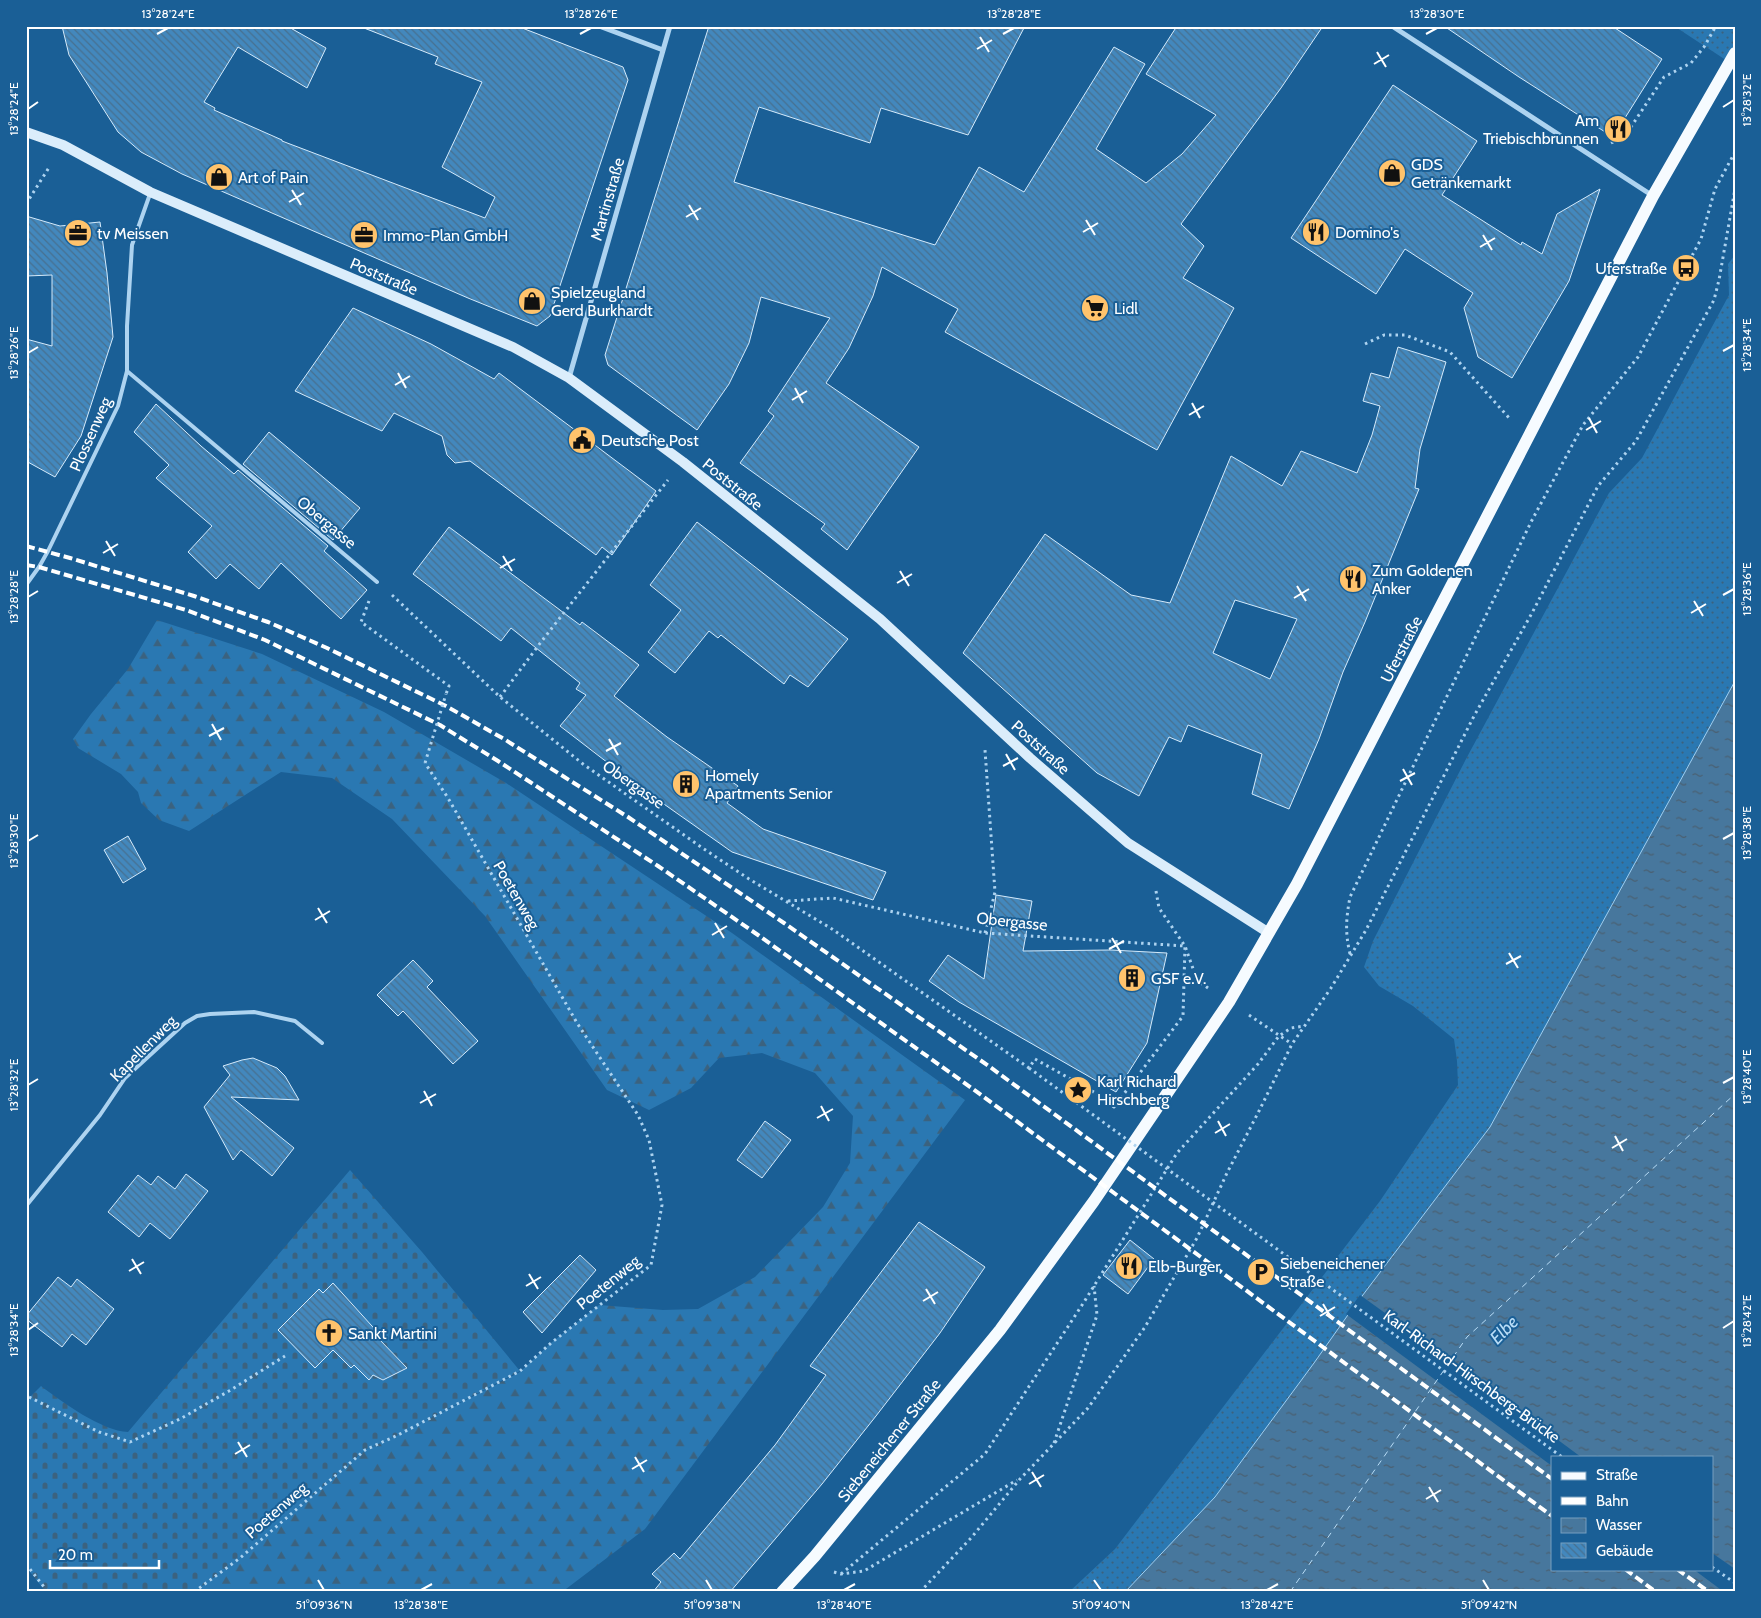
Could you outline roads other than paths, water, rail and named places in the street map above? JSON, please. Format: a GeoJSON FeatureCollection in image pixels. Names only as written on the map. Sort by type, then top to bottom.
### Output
{"type":"FeatureCollection","features":[{"type":"Feature","properties":{"kind":"main road","name":"Uferstraße"},"geometry":{"type":"LineString","coordinates":[[1269,932],[1302,876],[1526,438],[1653,196],[1732,58]]}},
{"type":"Feature","properties":{"kind":"main road","name":"Poststraße"},"geometry":{"type":"LineString","coordinates":[[26,132],[63,145],[150,192],[513,347],[569,378],[682,462],[880,619],[1128,843],[1269,932]]}},
{"type":"Feature","properties":{"kind":"main road","name":"Siebeneichener Straße"},"geometry":{"type":"LineString","coordinates":[[782,1592],[821,1548],[1000,1330],[1089,1208],[1229,1002],[1269,932]]}},
{"type":"Feature","properties":{"kind":"street"},"geometry":{"type":"LineString","coordinates":[[599,26],[663,50]]}},
{"type":"Feature","properties":{"kind":"street","name":"Martinstraße"},"geometry":{"type":"LineString","coordinates":[[569,378],[670,26]]}},
{"type":"Feature","properties":{"kind":"street"},"geometry":{"type":"LineString","coordinates":[[1392,26],[1653,196]]}},
{"type":"Feature","properties":{"kind":"lane","name":"Plossenweg"},"geometry":{"type":"LineString","coordinates":[[26,585],[39,568],[48,551],[118,406],[127,371],[127,326],[132,245],[150,192]]}},
{"type":"Feature","properties":{"kind":"lane","name":"Obergasse"},"geometry":{"type":"LineString","coordinates":[[127,371],[378,582]]}},
{"type":"Feature","properties":{"kind":"lane","name":"Kapellenweg"},"geometry":{"type":"LineString","coordinates":[[26,1206],[100,1115],[125,1078],[185,1022],[197,1016],[210,1014],[254,1012],[295,1020],[322,1043]]}},
{"type":"Feature","properties":{"kind":"water","name":"Elbe"},"geometry":{"type":"Polygon","coordinates":[[[1735,681],[1735,1592],[1125,1592],[1215,1497],[1350,1312],[1490,1127],[1735,681]]]}},
{"type":"Feature","properties":{"kind":"railway"},"geometry":{"type":"LineString","coordinates":[[26,546],[194,596],[268,622],[327,648],[446,706],[504,739],[628,817],[990,1067],[1551,1478]]}},
{"type":"Feature","properties":{"kind":"railway"},"geometry":{"type":"LineString","coordinates":[[26,565],[39,567],[186,610],[265,640],[440,725],[498,761],[658,866],[758,935],[973,1089],[1551,1515]]}},
{"type":"Feature","properties":{"kind":"railway"},"geometry":{"type":"LineString","coordinates":[[1626,1570],[1656,1592]]}},
{"type":"Feature","properties":{"kind":"railway"},"geometry":{"type":"LineString","coordinates":[[1678,1570],[1709,1592]]}},
{"type":"Feature","properties":{"kind":"place","name":"Am Triebischbrunnen"},"geometry":{"type":"Point","coordinates":[1618,129]}},
{"type":"Feature","properties":{"kind":"place","name":"GDS Getränkemarkt"},"geometry":{"type":"Point","coordinates":[1392,173]}},
{"type":"Feature","properties":{"kind":"place","name":"Art of Pain"},"geometry":{"type":"Point","coordinates":[219,177]}},
{"type":"Feature","properties":{"kind":"place","name":"Domino's"},"geometry":{"type":"Point","coordinates":[1316,232]}},
{"type":"Feature","properties":{"kind":"place","name":"tv Meissen"},"geometry":{"type":"Point","coordinates":[78,233]}},
{"type":"Feature","properties":{"kind":"place","name":"Immo-Plan GmbH"},"geometry":{"type":"Point","coordinates":[364,235]}},
{"type":"Feature","properties":{"kind":"place","name":"Uferstraße"},"geometry":{"type":"Point","coordinates":[1686,268]}},
{"type":"Feature","properties":{"kind":"place","name":"Spielzeugland Gerd Burkhardt"},"geometry":{"type":"Point","coordinates":[532,301]}},
{"type":"Feature","properties":{"kind":"place","name":"Lidl"},"geometry":{"type":"Point","coordinates":[1095,308]}},
{"type":"Feature","properties":{"kind":"place","name":"Deutsche Post"},"geometry":{"type":"Point","coordinates":[582,440]}},
{"type":"Feature","properties":{"kind":"place","name":"Zum Goldenen Anker"},"geometry":{"type":"Point","coordinates":[1353,579]}},
{"type":"Feature","properties":{"kind":"place","name":"Homely Apartments Senior"},"geometry":{"type":"Point","coordinates":[686,784]}},
{"type":"Feature","properties":{"kind":"place","name":"GSF e.V."},"geometry":{"type":"Point","coordinates":[1132,978]}},
{"type":"Feature","properties":{"kind":"place","name":"Karl Richard Hirschberg"},"geometry":{"type":"Point","coordinates":[1078,1090]}},
{"type":"Feature","properties":{"kind":"place","name":"Elb-Burger"},"geometry":{"type":"Point","coordinates":[1129,1266]}},
{"type":"Feature","properties":{"kind":"place","name":"Siebeneichener Straße"},"geometry":{"type":"Point","coordinates":[1261,1272]}},
{"type":"Feature","properties":{"kind":"place","name":"Sankt Martini"},"geometry":{"type":"Point","coordinates":[329,1333]}}]}
